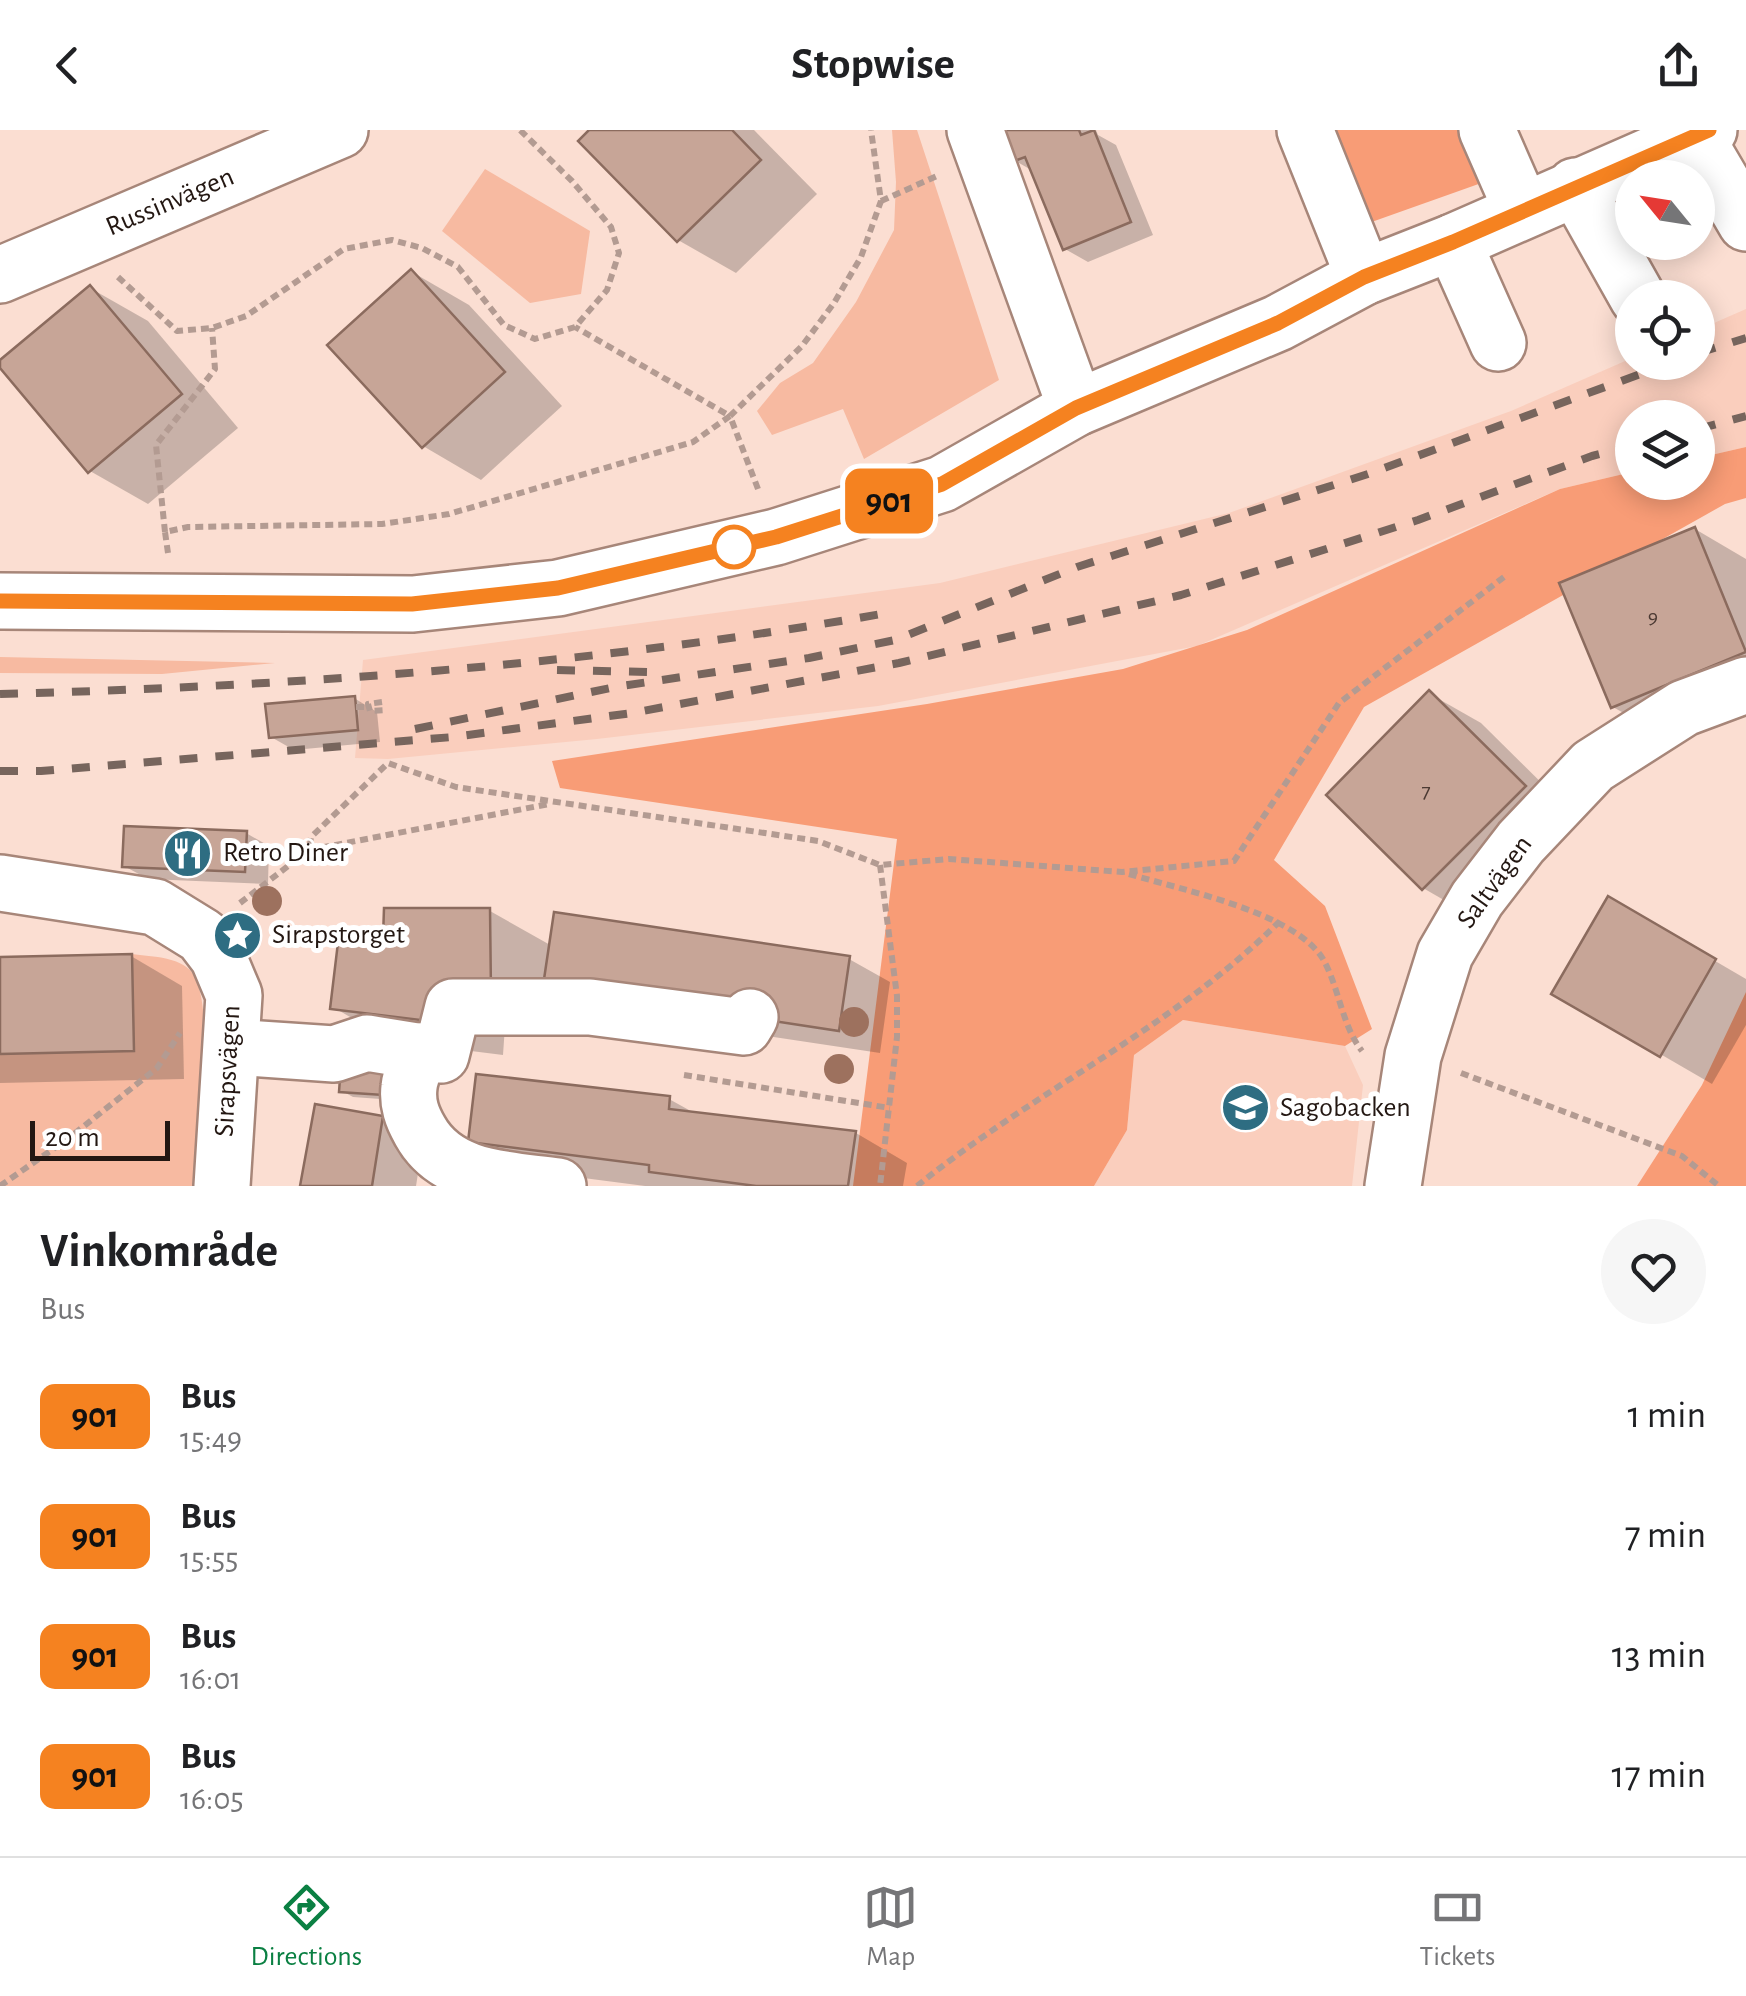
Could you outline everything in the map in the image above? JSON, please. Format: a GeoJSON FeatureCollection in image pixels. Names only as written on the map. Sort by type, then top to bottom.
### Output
{"type":"FeatureCollection","features":[{"type":"Feature","properties":{"kind":"street","name":"Russinvägen"},"geometry":{"type":"LineString","coordinates":[[0,275],[340,130]]}},
{"type":"Feature","properties":{"kind":"street"},"geometry":{"type":"LineString","coordinates":[[1305,130],[1364,277]]}},
{"type":"Feature","properties":{"kind":"street"},"geometry":{"type":"LineString","coordinates":[[1487,130],[1522,210]]}},
{"type":"Feature","properties":{"kind":"street"},"geometry":{"type":"LineString","coordinates":[[0,600],[412,604],[558,588],[776,537],[942,484],[1076,408],[1278,323],[1364,277],[1702,133],[1746,223]]}},
{"type":"Feature","properties":{"kind":"street"},"geometry":{"type":"LineString","coordinates":[[979,143],[1076,408]]}},
{"type":"Feature","properties":{"kind":"street"},"geometry":{"type":"LineString","coordinates":[[1575,186],[1628,280]]}},
{"type":"Feature","properties":{"kind":"street"},"geometry":{"type":"LineString","coordinates":[[1453,242],[1498,344]]}},
{"type":"Feature","properties":{"kind":"street","name":"Saltvägen"},"geometry":{"type":"LineString","coordinates":[[1392,1186],[1413,1056],[1445,954],[1477,898],[1521,842],[1593,766],[1684,708],[1746,684]]}},
{"type":"Feature","properties":{"kind":"street","name":"Sirapsvägen"},"geometry":{"type":"LineString","coordinates":[[0,883],[155,907],[202,936],[218,957],[233,1021],[222,1186]]}},
{"type":"Feature","properties":{"kind":"street"},"geometry":{"type":"LineString","coordinates":[[233,1021],[334,1054],[367,1044],[442,1054],[453,1007],[590,1007],[744,1027],[750,1017]]}},
{"type":"Feature","properties":{"kind":"street"},"geometry":{"type":"LineString","coordinates":[[422,1051],[409,1086],[410,1112],[424,1138],[440,1155],[482,1176],[558,1186]]}},
{"type":"Feature","properties":{"kind":"path"},"geometry":{"type":"LineString","coordinates":[[80,240],[177,331],[212,328],[246,316],[344,249],[392,240],[422,248],[458,268],[504,325],[535,339],[575,327],[607,290],[620,253],[610,227],[520,130]]}},
{"type":"Feature","properties":{"kind":"path"},"geometry":{"type":"LineString","coordinates":[[188,527],[382,524],[449,514],[692,442],[730,416],[802,346],[861,257],[881,201],[871,130]]}},
{"type":"Feature","properties":{"kind":"path"},"geometry":{"type":"LineString","coordinates":[[881,201],[979,143]]}},
{"type":"Feature","properties":{"kind":"path"},"geometry":{"type":"LineString","coordinates":[[575,327],[730,416],[776,537]]}},
{"type":"Feature","properties":{"kind":"path"},"geometry":{"type":"LineString","coordinates":[[166,532],[156,445],[215,369],[212,328]]}},
{"type":"Feature","properties":{"kind":"path"},"geometry":{"type":"LineString","coordinates":[[308,850],[311,837],[388,763],[456,787],[818,841],[880,865],[949,859],[1122,872],[1234,860],[1339,703],[1504,578]]}},
{"type":"Feature","properties":{"kind":"path"},"geometry":{"type":"LineString","coordinates":[[356,707],[382,702]]}},
{"type":"Feature","properties":{"kind":"path"},"geometry":{"type":"LineString","coordinates":[[369,706],[370,711],[387,710]]}},
{"type":"Feature","properties":{"kind":"path"},"geometry":{"type":"LineString","coordinates":[[364,787],[388,759]]}},
{"type":"Feature","properties":{"kind":"path"},"geometry":{"type":"LineString","coordinates":[[236,906],[308,850],[556,803]]}},
{"type":"Feature","properties":{"kind":"path"},"geometry":{"type":"LineString","coordinates":[[880,865],[897,996],[897,1037],[880,1186]]}},
{"type":"Feature","properties":{"kind":"path"},"geometry":{"type":"LineString","coordinates":[[1122,872],[1280,921],[1314,944],[1330,970],[1358,1048],[1378,1063],[1413,1056],[1682,1156],[1719,1186]]}},
{"type":"Feature","properties":{"kind":"path"},"geometry":{"type":"LineString","coordinates":[[917,1186],[961,1150],[1179,1004],[1280,921]]}},
{"type":"Feature","properties":{"kind":"path"},"geometry":{"type":"LineString","coordinates":[[0,1186],[69,1138],[157,1068],[201,1002],[233,1021]]}},
{"type":"Feature","properties":{"kind":"path"},"geometry":{"type":"LineString","coordinates":[[684,1075],[890,1108]]}},
{"type":"Feature","properties":{"kind":"shaded area"},"geometry":{"type":"Polygon","coordinates":[[[892,130],[917,130],[999,380],[864,459],[843,409],[772,435],[757,411],[780,383],[813,363],[856,302],[894,230],[892,130]]]}},
{"type":"Feature","properties":{"kind":"shaded area"},"geometry":{"type":"Polygon","coordinates":[[[1325,130],[1465,130],[1487,181],[1366,224],[1325,130]]]}},
{"type":"Feature","properties":{"kind":"shaded area"},"geometry":{"type":"Polygon","coordinates":[[[485,169],[590,231],[581,294],[530,303],[442,231],[485,169]]]}},
{"type":"Feature","properties":{"kind":"shaded area"},"geometry":{"type":"Polygon","coordinates":[[[1746,309],[1746,447],[1715,454],[1715,400],[1615,400],[1615,476],[1560,489],[1197,646],[878,706],[597,739],[388,759],[355,758],[363,660],[940,583],[1229,513],[1511,411],[1615,365],[1615,380],[1715,380],[1715,323],[1746,309]]]}},
{"type":"Feature","properties":{"kind":"shaded area"},"geometry":{"type":"Polygon","coordinates":[[[1746,447],[1746,498],[1725,504],[1364,707],[1274,860],[1325,906],[1372,1029],[1345,1046],[1183,1020],[1134,1055],[1127,1130],[1094,1186],[853,1186],[897,839],[560,788],[552,761],[927,704],[1123,669],[1247,630],[1560,489],[1615,476],[1615,500],[1715,500],[1715,454],[1746,447]]]}},
{"type":"Feature","properties":{"kind":"shaded area"},"geometry":{"type":"Polygon","coordinates":[[[0,657],[275,663],[162,674],[0,673],[0,657]]]}},
{"type":"Feature","properties":{"kind":"shaded area"},"geometry":{"type":"Polygon","coordinates":[[[132,954],[183,965],[195,977],[201,995],[205,1078],[199,1186],[0,1186],[0,1054],[133,1051],[132,954]]]}},
{"type":"Feature","properties":{"kind":"shaded area"},"geometry":{"type":"Polygon","coordinates":[[[1746,992],[1746,1186],[1637,1186],[1702,1085],[1746,992]]]}},
{"type":"Feature","properties":{"kind":"shaded area","name":"Sagobacken"},"geometry":{"type":"Polygon","coordinates":[[[1183,1020],[1345,1046],[1363,1085],[1352,1186],[1094,1186],[1127,1130],[1134,1055],[1183,1020]]]}},
{"type":"Feature","properties":{"kind":"building"},"geometry":{"type":"Polygon","coordinates":[[[589,130],[732,130],[761,160],[677,242],[578,141],[589,130]]]}},
{"type":"Feature","properties":{"kind":"building"},"geometry":{"type":"Polygon","coordinates":[[[999,130],[1079,130],[1081,135],[1094,130],[1131,222],[1063,250],[1025,157],[1012,162],[999,130]]]}},
{"type":"Feature","properties":{"kind":"building"},"geometry":{"type":"Polygon","coordinates":[[[411,269],[505,372],[422,448],[327,345],[411,269]]]}},
{"type":"Feature","properties":{"kind":"building"},"geometry":{"type":"Polygon","coordinates":[[[90,285],[182,394],[88,473],[0,368],[0,360],[90,285]]]}},
{"type":"Feature","properties":{"kind":"building"},"geometry":{"type":"Polygon","coordinates":[[[1695,527],[1746,652],[1611,708],[1559,583],[1695,527]]]}},
{"type":"Feature","properties":{"kind":"building"},"geometry":{"type":"Polygon","coordinates":[[[1429,690],[1526,786],[1422,890],[1326,795],[1429,690]]]}},
{"type":"Feature","properties":{"kind":"building"},"geometry":{"type":"Polygon","coordinates":[[[355,696],[358,730],[269,738],[265,704],[355,696]]]}},
{"type":"Feature","properties":{"kind":"building"},"geometry":{"type":"Polygon","coordinates":[[[124,826],[247,831],[245,872],[122,867],[124,826]]]}},
{"type":"Feature","properties":{"kind":"building"},"geometry":{"type":"Polygon","coordinates":[[[1608,896],[1716,959],[1660,1057],[1551,994],[1608,896]]]}},
{"type":"Feature","properties":{"kind":"building"},"geometry":{"type":"Polygon","coordinates":[[[384,908],[490,908],[491,994],[445,1023],[330,1009],[339,934],[383,938],[384,908]]]}},
{"type":"Feature","properties":{"kind":"building"},"geometry":{"type":"Polygon","coordinates":[[[554,912],[850,956],[839,1031],[543,986],[554,912]]]}},
{"type":"Feature","properties":{"kind":"building"},"geometry":{"type":"Polygon","coordinates":[[[132,954],[134,1051],[0,1054],[0,957],[132,954]]]}},
{"type":"Feature","properties":{"kind":"building"},"geometry":{"type":"Polygon","coordinates":[[[341,1064],[386,1068],[383,1095],[339,1092],[341,1064]]]}},
{"type":"Feature","properties":{"kind":"building"},"geometry":{"type":"Polygon","coordinates":[[[476,1074],[670,1096],[669,1109],[856,1131],[848,1186],[756,1186],[649,1172],[649,1165],[468,1142],[476,1074]]]}},
{"type":"Feature","properties":{"kind":"building"},"geometry":{"type":"Polygon","coordinates":[[[315,1104],[383,1116],[372,1186],[300,1186],[315,1104]]]}},
{"type":"Feature","properties":{"kind":"railway"},"geometry":{"type":"LineString","coordinates":[[1715,348],[1746,338]]}},
{"type":"Feature","properties":{"kind":"railway"},"geometry":{"type":"LineString","coordinates":[[415,729],[615,687],[809,658],[895,640],[1077,567],[1368,474],[1624,380]]}},
{"type":"Feature","properties":{"kind":"railway"},"geometry":{"type":"LineString","coordinates":[[1715,424],[1746,416]]}},
{"type":"Feature","properties":{"kind":"railway"},"geometry":{"type":"LineString","coordinates":[[0,771],[41,771],[453,737],[632,713],[899,663],[1181,595],[1418,520],[1615,450]]}},
{"type":"Feature","properties":{"kind":"railway"},"geometry":{"type":"LineString","coordinates":[[0,694],[334,679],[445,670],[667,646],[887,613]]}},
{"type":"Feature","properties":{"kind":"railway"},"geometry":{"type":"LineString","coordinates":[[557,670],[647,672]]}},
{"type":"Feature","properties":{"kind":"bus line","name":"901"},"geometry":{"type":"LineString","coordinates":[[0,601],[412,604],[558,588],[776,537],[942,484],[1076,408],[1278,323],[1364,277],[1709,130]]}},
{"type":"Feature","properties":{"kind":"place","name":"Retro Diner"},"geometry":{"type":"Point","coordinates":[188,853]}},
{"type":"Feature","properties":{"kind":"place","name":"Sirapstorget"},"geometry":{"type":"Point","coordinates":[237,935]}},
{"type":"Feature","properties":{"kind":"place","name":"Sagobacken"},"geometry":{"type":"Point","coordinates":[1245,1108]}}]}
